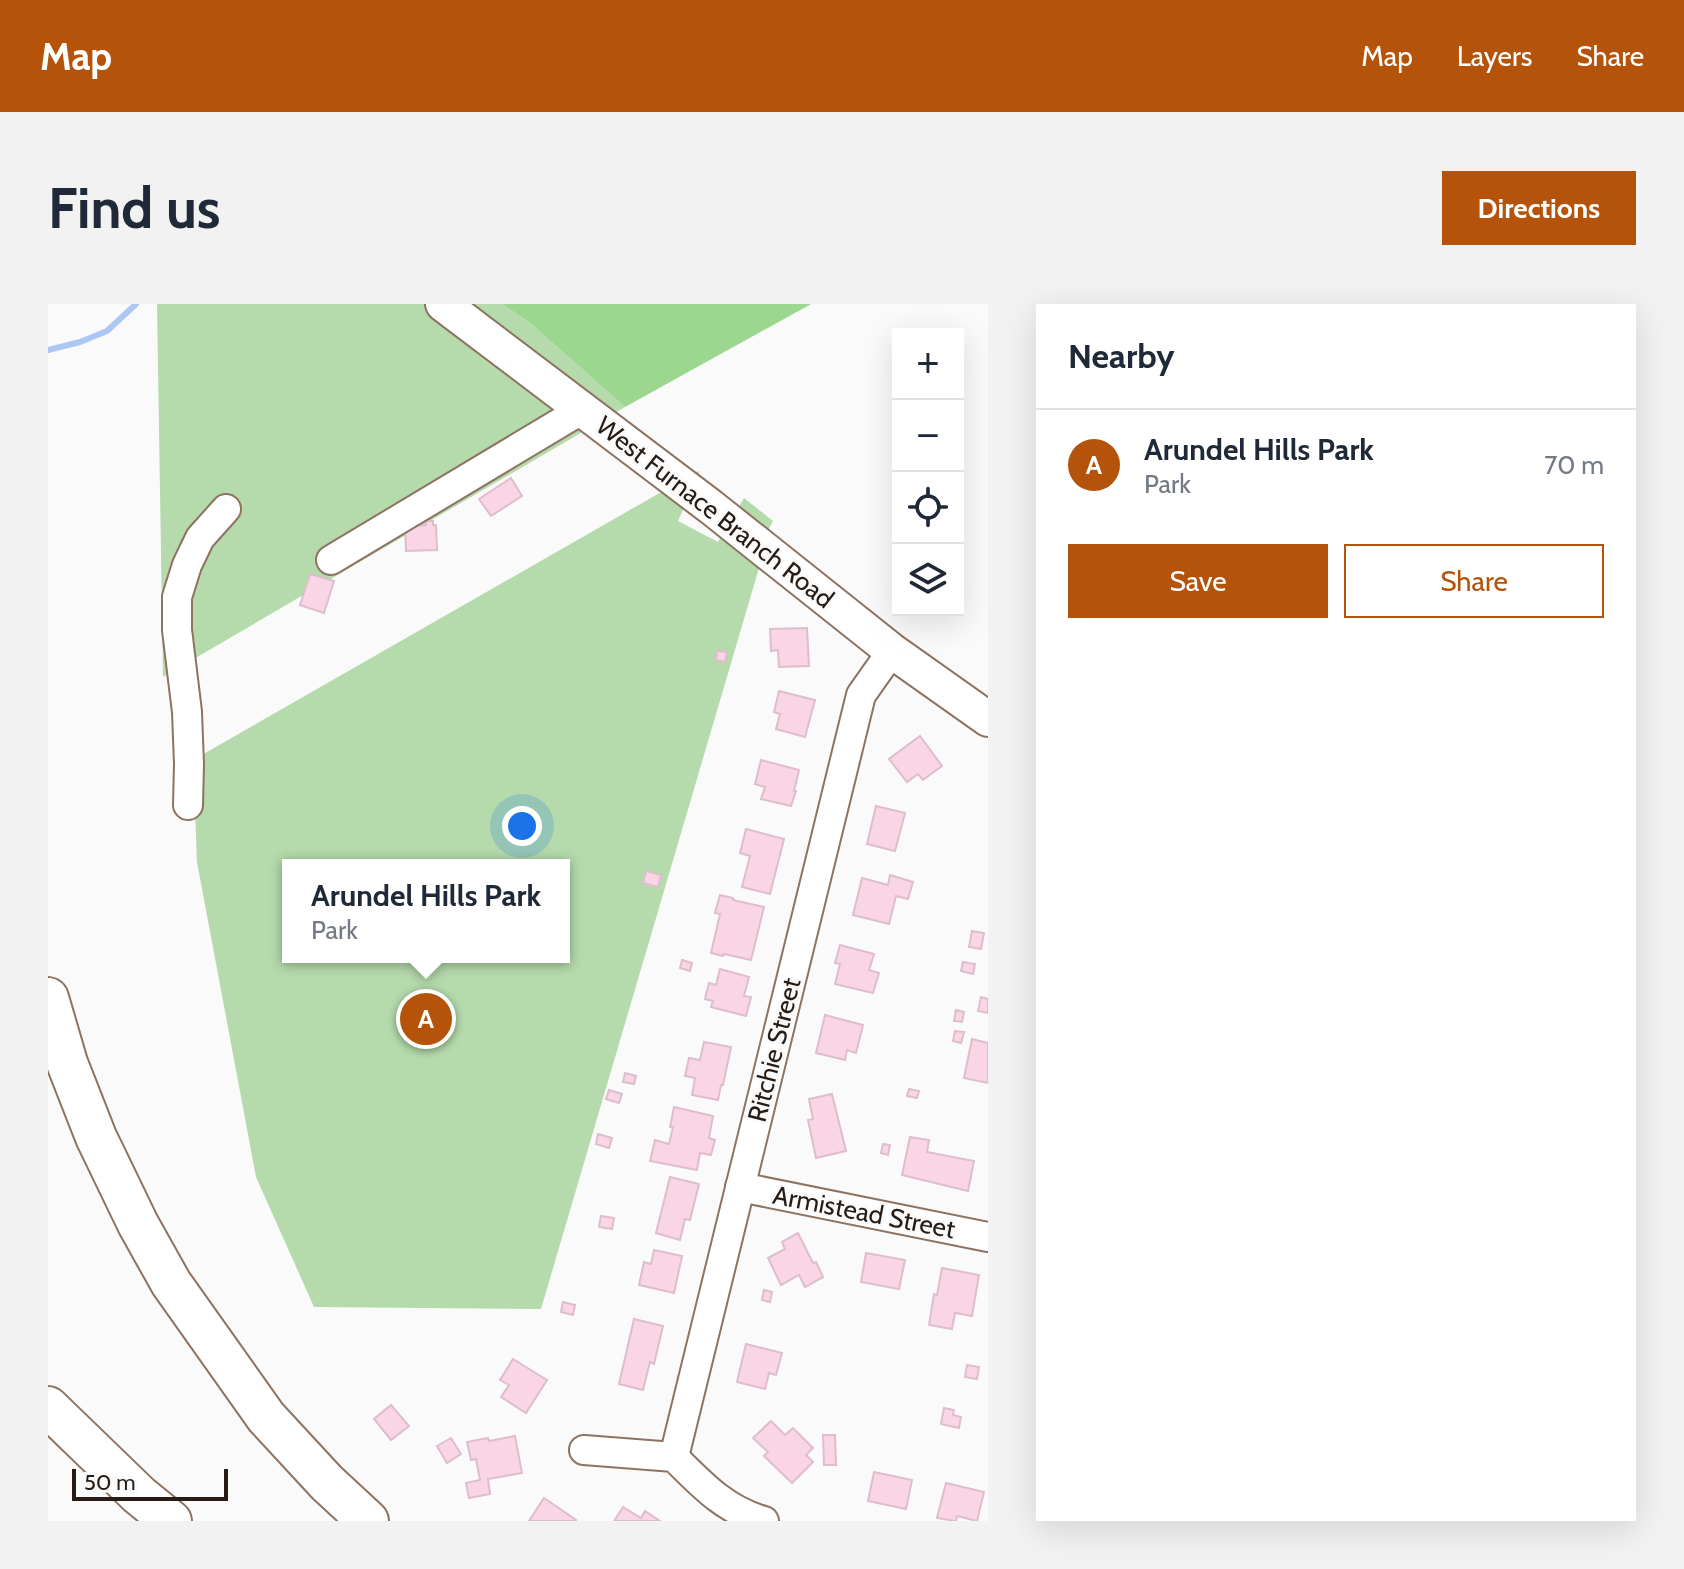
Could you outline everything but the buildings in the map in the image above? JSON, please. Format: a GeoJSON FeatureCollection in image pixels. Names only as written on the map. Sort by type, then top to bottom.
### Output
{"type":"FeatureCollection","features":[{"type":"Feature","properties":{"kind":"highway"},"geometry":{"type":"LineString","coordinates":[[48,998],[67,1063],[96,1137],[171,1283],[266,1417],[327,1483],[368,1521]]}},
{"type":"Feature","properties":{"kind":"highway"},"geometry":{"type":"LineString","coordinates":[[48,1407],[139,1495],[171,1521]]}},
{"type":"Feature","properties":{"kind":"main road","name":"West Furnace Branch Road"},"geometry":{"type":"LineString","coordinates":[[443,304],[711,507],[892,651],[988,719]]}},
{"type":"Feature","properties":{"kind":"street"},"geometry":{"type":"LineString","coordinates":[[331,560],[583,409]]}},
{"type":"Feature","properties":{"kind":"street"},"geometry":{"type":"LineString","coordinates":[[188,805],[187,712],[177,630],[177,597],[200,538],[226,509]]}},
{"type":"Feature","properties":{"kind":"street","name":"Ritchie Street"},"geometry":{"type":"LineString","coordinates":[[674,1457],[861,695],[892,651]]}},
{"type":"Feature","properties":{"kind":"street","name":"Armistead Street"},"geometry":{"type":"LineString","coordinates":[[740,1187],[988,1237]]}},
{"type":"Feature","properties":{"kind":"street"},"geometry":{"type":"LineString","coordinates":[[584,1450],[674,1457],[710,1493],[743,1515],[764,1521]]}},
{"type":"Feature","properties":{"kind":"green space"},"geometry":{"type":"Polygon","coordinates":[[[157,304],[502,304],[530,323],[625,407],[163,677],[157,304]]]}},
{"type":"Feature","properties":{"kind":"green space"},"geometry":{"type":"Polygon","coordinates":[[[502,304],[811,304],[625,407],[530,323],[502,304]]]}},
{"type":"Feature","properties":{"kind":"green space"},"geometry":{"type":"Polygon","coordinates":[[[698,471],[678,521],[718,542],[744,498],[773,521],[767,532],[769,534],[541,1309],[314,1307],[256,1177],[197,862],[193,760],[698,471]]]}},
{"type":"Feature","properties":{"kind":"waterway"},"geometry":{"type":"LineString","coordinates":[[48,350],[107,331],[136,304]]}},
{"type":"Feature","properties":{"kind":"place","name":"Arundel Hills Park"},"geometry":{"type":"Point","coordinates":[426,1019]}}]}
